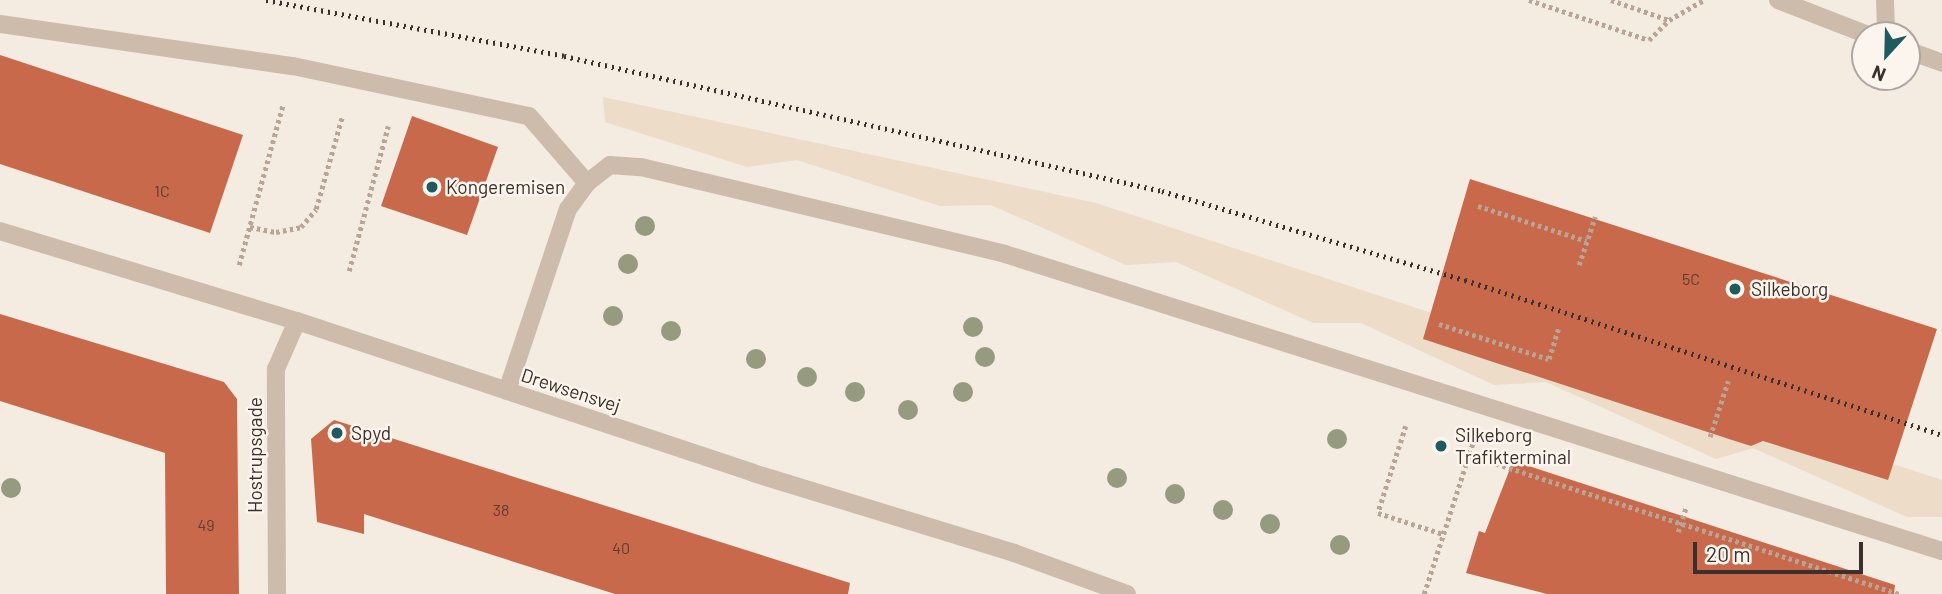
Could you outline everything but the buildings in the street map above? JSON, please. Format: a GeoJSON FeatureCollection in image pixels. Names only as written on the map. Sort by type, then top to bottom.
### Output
{"type":"FeatureCollection","features":[{"type":"Feature","properties":{"kind":"street"},"geometry":{"type":"LineString","coordinates":[[1778,0],[1851,28]]}},
{"type":"Feature","properties":{"kind":"street"},"geometry":{"type":"LineString","coordinates":[[1885,0],[1886,21]]}},
{"type":"Feature","properties":{"kind":"street"},"geometry":{"type":"LineString","coordinates":[[0,24],[293,66],[529,116],[587,183]]}},
{"type":"Feature","properties":{"kind":"street"},"geometry":{"type":"LineString","coordinates":[[1921,55],[1942,63]]}},
{"type":"Feature","properties":{"kind":"street"},"geometry":{"type":"LineString","coordinates":[[507,391],[568,209],[587,183],[610,165],[641,167],[1005,254],[1942,551]]}},
{"type":"Feature","properties":{"kind":"street","name":"Drewsensvej"},"geometry":{"type":"LineString","coordinates":[[0,231],[297,321],[1014,553],[1127,594]]}},
{"type":"Feature","properties":{"kind":"street","name":"Hostrupsgade"},"geometry":{"type":"LineString","coordinates":[[277,594],[276,369],[297,321]]}},
{"type":"Feature","properties":{"kind":"path"},"geometry":{"type":"LineString","coordinates":[[1529,0],[1649,40],[1669,20],[1703,0]]}},
{"type":"Feature","properties":{"kind":"path"},"geometry":{"type":"LineString","coordinates":[[1611,0],[1669,20]]}},
{"type":"Feature","properties":{"kind":"path"},"geometry":{"type":"LineString","coordinates":[[293,66],[250,227],[276,232],[301,227],[309,218],[316,209],[345,109]]}},
{"type":"Feature","properties":{"kind":"path"},"geometry":{"type":"LineString","coordinates":[[349,271],[398,88]]}},
{"type":"Feature","properties":{"kind":"path"},"geometry":{"type":"LineString","coordinates":[[1478,206],[1587,241]]}},
{"type":"Feature","properties":{"kind":"path"},"geometry":{"type":"LineString","coordinates":[[1579,265],[1595,217]]}},
{"type":"Feature","properties":{"kind":"path"},"geometry":{"type":"LineString","coordinates":[[1439,324],[1549,359],[1559,327]]}},
{"type":"Feature","properties":{"kind":"path"},"geometry":{"type":"LineString","coordinates":[[1424,594],[1485,405]]}},
{"type":"Feature","properties":{"kind":"path"},"geometry":{"type":"LineString","coordinates":[[1406,426],[1378,513],[1443,534]]}},
{"type":"Feature","properties":{"kind":"path"},"geometry":{"type":"LineString","coordinates":[[1469,455],[1899,594]]}},
{"type":"Feature","properties":{"kind":"path"},"geometry":{"type":"LineString","coordinates":[[1678,532],[1681,523]]}},
{"type":"Feature","properties":{"kind":"shaded area"},"geometry":{"type":"Polygon","coordinates":[[[603,97],[1096,203],[1942,480],[1942,517],[1907,517],[1753,448],[1716,459],[1546,382],[1494,385],[1361,323],[1313,323],[1176,262],[1126,265],[991,205],[940,206],[797,160],[747,167],[605,122],[603,97]]]}},
{"type":"Feature","properties":{"kind":"railway"},"geometry":{"type":"LineString","coordinates":[[266,0],[564,56],[1162,191],[1465,280],[1942,435]]}},
{"type":"Feature","properties":{"kind":"place","name":"Kongeremisen"},"geometry":{"type":"Point","coordinates":[432,187]}},
{"type":"Feature","properties":{"kind":"place","name":"Silkeborg"},"geometry":{"type":"Point","coordinates":[1735,289]}},
{"type":"Feature","properties":{"kind":"place","name":"Spyd"},"geometry":{"type":"Point","coordinates":[337,433]}},
{"type":"Feature","properties":{"kind":"place","name":"Silkeborg Trafikterminal"},"geometry":{"type":"Point","coordinates":[1441,446]}}]}
